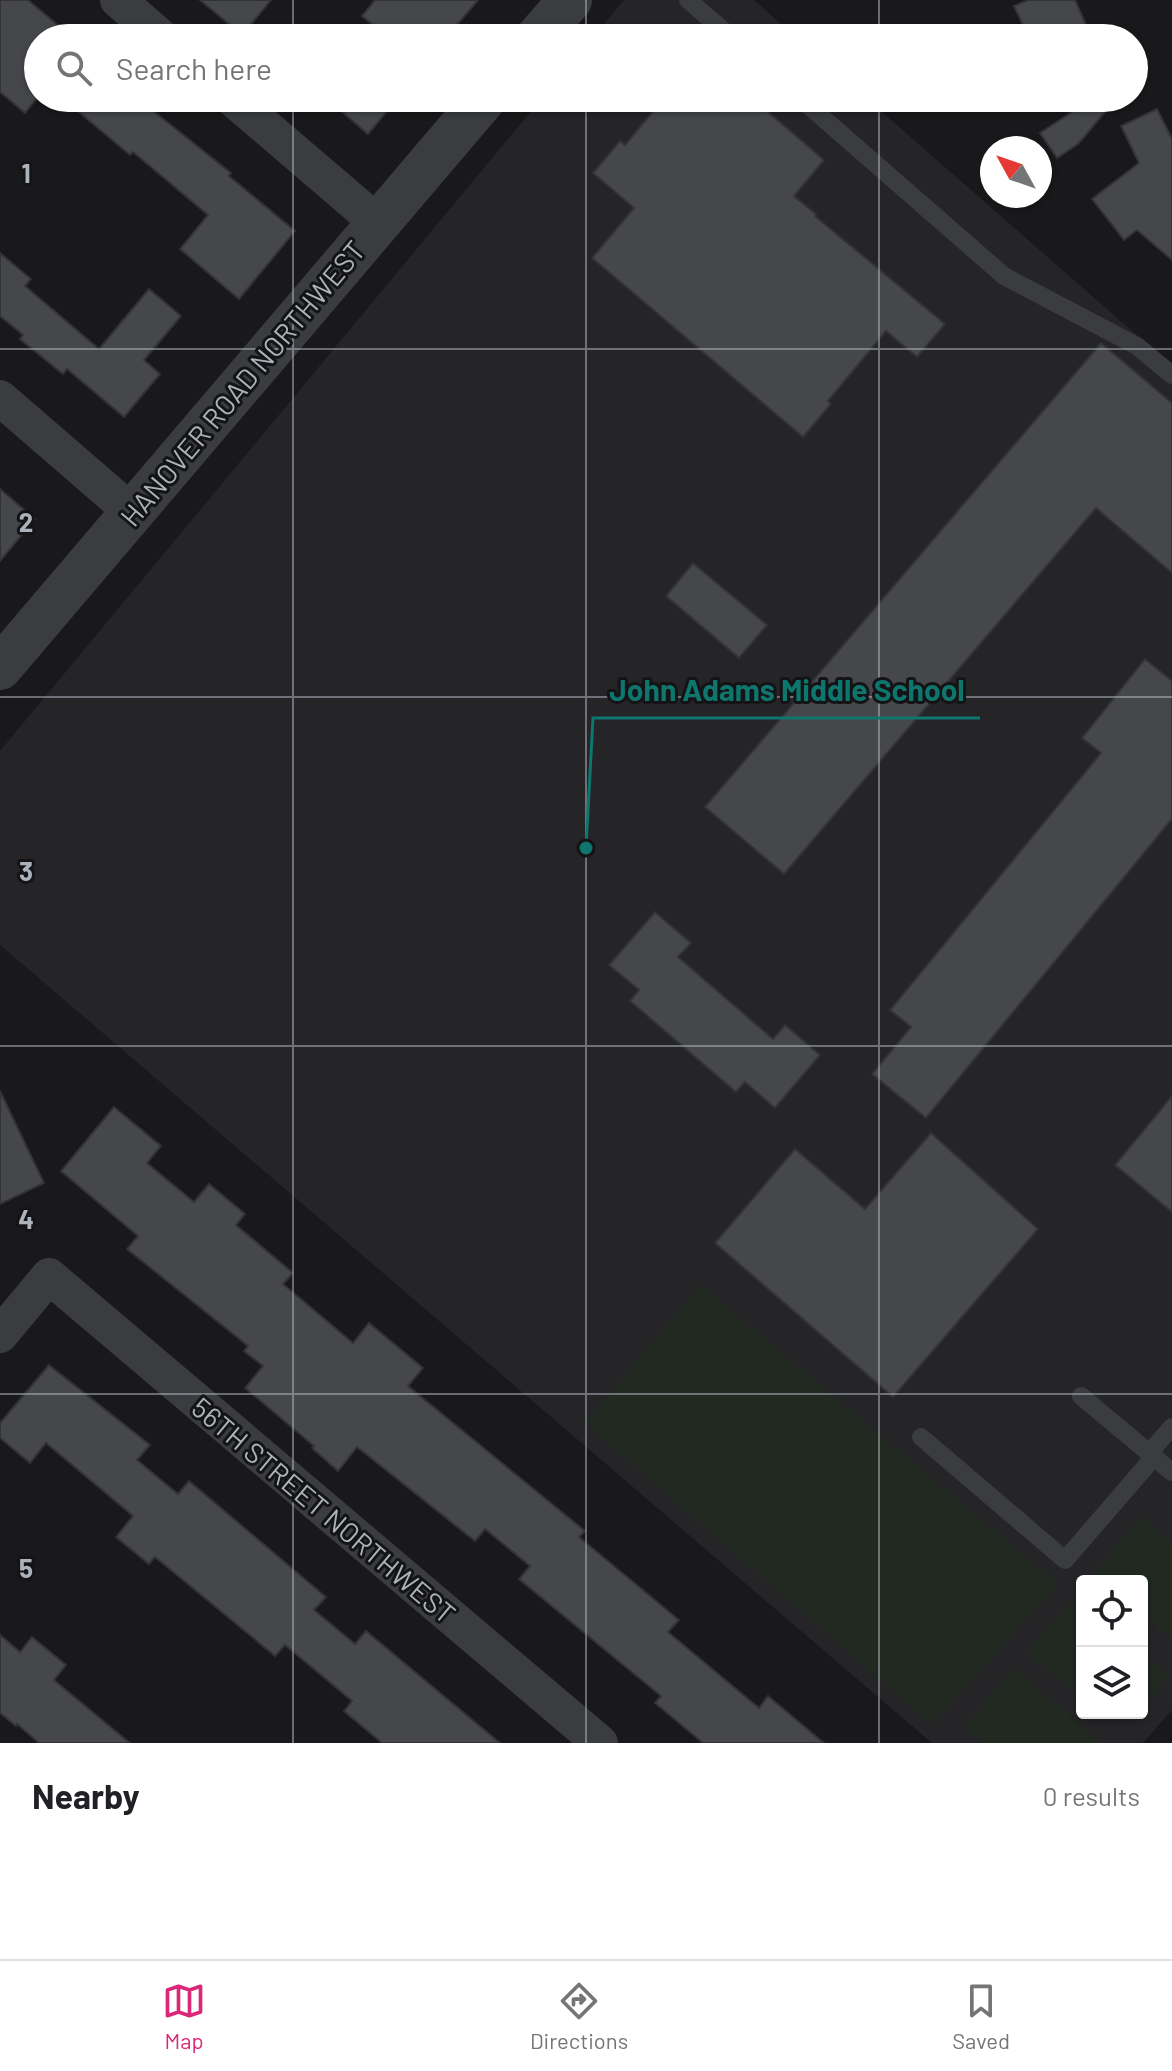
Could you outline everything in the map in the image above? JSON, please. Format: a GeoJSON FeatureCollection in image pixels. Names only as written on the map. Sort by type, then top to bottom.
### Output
{"type":"FeatureCollection","features":[{"type":"Feature","properties":{"kind":"street"},"geometry":{"type":"LineString","coordinates":[[118,0],[146,24]]}},
{"type":"Feature","properties":{"kind":"street"},"geometry":{"type":"LineString","coordinates":[[549,24],[570,0]]}},
{"type":"Feature","properties":{"kind":"street"},"geometry":{"type":"LineString","coordinates":[[248,112],[378,223]]}},
{"type":"Feature","properties":{"kind":"street","name":"HANOVER ROAD NORTHWEST"},"geometry":{"type":"LineString","coordinates":[[0,668],[473,112]]}},
{"type":"Feature","properties":{"kind":"street"},"geometry":{"type":"LineString","coordinates":[[0,398],[133,513]]}},
{"type":"Feature","properties":{"kind":"street","name":"56TH STREET NORTHWEST"},"geometry":{"type":"LineString","coordinates":[[0,1335],[49,1276],[600,1743]]}},
{"type":"Feature","properties":{"kind":"lane"},"geometry":{"type":"LineString","coordinates":[[688,0],[716,24]]}},
{"type":"Feature","properties":{"kind":"lane"},"geometry":{"type":"LineString","coordinates":[[816,112],[1004,276],[1137,346],[1172,375]]}},
{"type":"Feature","properties":{"kind":"lane"},"geometry":{"type":"LineString","coordinates":[[1081,1396],[1172,1472]]}},
{"type":"Feature","properties":{"kind":"lane"},"geometry":{"type":"LineString","coordinates":[[921,1437],[1065,1560],[1172,1427]]}},
{"type":"Feature","properties":{"kind":"shaded area"},"geometry":{"type":"Polygon","coordinates":[[[624,0],[754,0],[781,24],[604,24],[624,0]]]}},
{"type":"Feature","properties":{"kind":"shaded area"},"geometry":{"type":"Polygon","coordinates":[[[530,112],[882,112],[980,198],[980,208],[992,208],[1172,366],[1172,1710],[1143,1743],[932,1743],[0,945],[0,751],[530,112]]]}},
{"type":"Feature","properties":{"kind":"shaded area"},"geometry":{"type":"Polygon","coordinates":[[[700,1285],[1058,1584],[932,1725],[585,1423],[700,1285]]]}},
{"type":"Feature","properties":{"kind":"shaded area"},"geometry":{"type":"Polygon","coordinates":[[[1141,1517],[1172,1543],[1172,1639],[1148,1619],[1148,1575],[1094,1573],[1141,1517]]]}},
{"type":"Feature","properties":{"kind":"shaded area"},"geometry":{"type":"Polygon","coordinates":[[[1075,1596],[1076,1597],[1076,1694],[1027,1653],[1075,1596]]]}},
{"type":"Feature","properties":{"kind":"shaded area"},"geometry":{"type":"Polygon","coordinates":[[[1148,1658],[1169,1676],[1148,1701],[1148,1658]]]}},
{"type":"Feature","properties":{"kind":"shaded area"},"geometry":{"type":"Polygon","coordinates":[[[1014,1668],[1102,1743],[984,1743],[964,1727],[1014,1668]]]}},
{"type":"Feature","properties":{"kind":"building"},"geometry":{"type":"Polygon","coordinates":[[[0,0],[28,0],[56,24],[24,24],[25,113],[0,92],[0,0]]]}},
{"type":"Feature","properties":{"kind":"building"},"geometry":{"type":"Polygon","coordinates":[[[200,0],[271,0],[251,24],[229,24],[200,0]]]}},
{"type":"Feature","properties":{"kind":"building"},"geometry":{"type":"Polygon","coordinates":[[[375,0],[478,0],[458,24],[372,24],[362,16],[375,0]]]}},
{"type":"Feature","properties":{"kind":"building"},"geometry":{"type":"Polygon","coordinates":[[[1028,0],[1075,0],[1086,24],[1022,24],[1014,6],[1028,0]]]}},
{"type":"Feature","properties":{"kind":"building"},"geometry":{"type":"Polygon","coordinates":[[[1157,109],[1172,139],[1172,260],[1137,230],[1124,240],[1092,199],[1139,163],[1121,126],[1157,109]]]}},
{"type":"Feature","properties":{"kind":"building"},"geometry":{"type":"Polygon","coordinates":[[[79,112],[155,112],[231,173],[229,176],[295,231],[239,299],[180,249],[208,215],[133,152],[130,155],[79,112]]]}},
{"type":"Feature","properties":{"kind":"building"},"geometry":{"type":"Polygon","coordinates":[[[342,112],[386,112],[368,134],[342,112]]]}},
{"type":"Feature","properties":{"kind":"building"},"geometry":{"type":"Polygon","coordinates":[[[652,112],[768,112],[824,160],[794,196],[945,324],[917,357],[886,331],[828,401],[831,404],[803,437],[592,258],[634,208],[593,173],[620,141],[625,145],[652,112]]]}},
{"type":"Feature","properties":{"kind":"building"},"geometry":{"type":"Polygon","coordinates":[[[1072,112],[1105,112],[1078,144],[1057,158],[1052,151],[1052,136],[1042,136],[1040,133],[1072,112]]]}},
{"type":"Feature","properties":{"kind":"building"},"geometry":{"type":"Polygon","coordinates":[[[0,253],[31,279],[25,286],[99,349],[149,289],[181,316],[144,360],[160,374],[124,417],[67,369],[63,374],[20,339],[23,335],[0,316],[0,253]]]}},
{"type":"Feature","properties":{"kind":"building"},"geometry":{"type":"Polygon","coordinates":[[[1101,343],[1172,403],[1172,573],[1096,508],[784,874],[705,807],[1101,343]]]}},
{"type":"Feature","properties":{"kind":"building"},"geometry":{"type":"Polygon","coordinates":[[[0,489],[35,519],[0,561],[0,489]]]}},
{"type":"Feature","properties":{"kind":"building"},"geometry":{"type":"Polygon","coordinates":[[[693,563],[767,625],[739,658],[666,596],[693,563]]]}},
{"type":"Feature","properties":{"kind":"building"},"geometry":{"type":"Polygon","coordinates":[[[1145,659],[1172,681],[1172,819],[926,1118],[872,1074],[911,1027],[890,1010],[1101,753],[1082,738],[1145,659]]]}},
{"type":"Feature","properties":{"kind":"building"},"geometry":{"type":"Polygon","coordinates":[[[655,912],[691,943],[678,957],[773,1039],[785,1025],[820,1055],[775,1108],[745,1082],[736,1092],[630,1001],[639,990],[609,965],[655,912]]]}},
{"type":"Feature","properties":{"kind":"building"},"geometry":{"type":"Polygon","coordinates":[[[0,1091],[44,1183],[0,1204],[0,1091]]]}},
{"type":"Feature","properties":{"kind":"building"},"geometry":{"type":"Polygon","coordinates":[[[1172,1096],[1172,1212],[1115,1165],[1172,1096]]]}},
{"type":"Feature","properties":{"kind":"building"},"geometry":{"type":"Polygon","coordinates":[[[114,1107],[161,1146],[147,1163],[194,1202],[209,1184],[245,1214],[236,1225],[293,1273],[283,1284],[353,1343],[369,1323],[423,1368],[408,1386],[585,1531],[579,1537],[679,1620],[668,1632],[759,1708],[768,1696],[824,1743],[703,1743],[655,1703],[661,1696],[519,1579],[530,1566],[485,1529],[475,1541],[357,1447],[338,1471],[312,1448],[314,1446],[245,1388],[263,1366],[244,1351],[248,1346],[127,1249],[138,1236],[61,1171],[114,1107]]]}},
{"type":"Feature","properties":{"kind":"building"},"geometry":{"type":"Polygon","coordinates":[[[931,1133],[1038,1229],[893,1397],[715,1243],[795,1149],[865,1209],[931,1133]]]}},
{"type":"Feature","properties":{"kind":"building"},"geometry":{"type":"Polygon","coordinates":[[[49,1365],[150,1445],[137,1460],[178,1494],[189,1481],[326,1597],[314,1610],[355,1644],[366,1631],[500,1743],[382,1743],[344,1711],[352,1701],[285,1645],[275,1656],[155,1557],[149,1564],[116,1537],[133,1516],[46,1443],[30,1463],[0,1438],[0,1423],[49,1365]]]}},
{"type":"Feature","properties":{"kind":"building"},"geometry":{"type":"Polygon","coordinates":[[[0,1635],[20,1652],[32,1637],[66,1665],[54,1680],[130,1743],[39,1743],[0,1713],[0,1635]]]}},
{"type":"Feature","properties":{"kind":"place","name":"John Adams Middle School"},"geometry":{"type":"Point","coordinates":[586,848]}}]}
